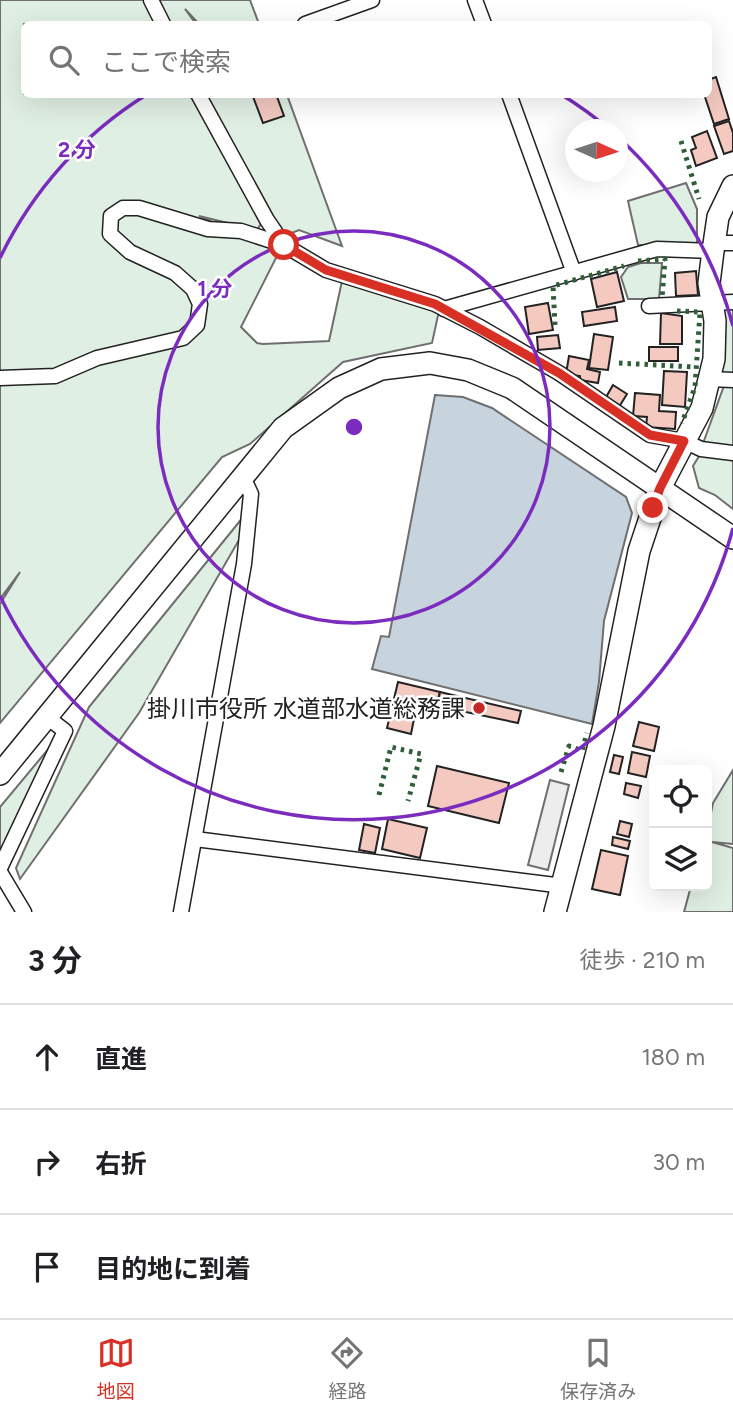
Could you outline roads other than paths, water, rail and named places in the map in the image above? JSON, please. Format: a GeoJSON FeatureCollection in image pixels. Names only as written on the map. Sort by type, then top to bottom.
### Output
{"type":"FeatureCollection","features":[{"type":"Feature","properties":{"kind":"street"},"geometry":{"type":"LineString","coordinates":[[151,0],[162,21]]}},
{"type":"Feature","properties":{"kind":"street"},"geometry":{"type":"LineString","coordinates":[[313,21],[372,0]]}},
{"type":"Feature","properties":{"kind":"street"},"geometry":{"type":"LineString","coordinates":[[475,0],[483,21]]}},
{"type":"Feature","properties":{"kind":"street"},"geometry":{"type":"LineString","coordinates":[[200,98],[267,220],[284,245]]}},
{"type":"Feature","properties":{"kind":"street"},"geometry":{"type":"LineString","coordinates":[[510,98],[574,273]]}},
{"type":"Feature","properties":{"kind":"street"},"geometry":{"type":"LineString","coordinates":[[723,302],[709,283],[720,246],[718,217],[733,187]]}},
{"type":"Feature","properties":{"kind":"street"},"geometry":{"type":"LineString","coordinates":[[0,378],[55,376],[97,358],[183,338],[197,325],[200,304],[193,289],[176,273],[130,252],[110,234],[111,216],[123,208],[139,208],[208,229],[240,231],[284,245],[326,270],[444,309],[559,373],[650,435],[684,441],[701,449],[733,453]]}},
{"type":"Feature","properties":{"kind":"street"},"geometry":{"type":"LineString","coordinates":[[444,309],[657,249],[720,246]]}},
{"type":"Feature","properties":{"kind":"street"},"geometry":{"type":"LineString","coordinates":[[649,306],[723,302]]}},
{"type":"Feature","properties":{"kind":"street"},"geometry":{"type":"LineString","coordinates":[[555,912],[604,726],[639,551],[660,488],[702,408],[714,359],[715,321],[723,302]]}},
{"type":"Feature","properties":{"kind":"street"},"geometry":{"type":"LineString","coordinates":[[0,774],[283,428],[340,388],[381,369],[430,363],[468,370],[512,388],[733,538]]}},
{"type":"Feature","properties":{"kind":"street"},"geometry":{"type":"LineString","coordinates":[[709,379],[733,380]]}},
{"type":"Feature","properties":{"kind":"street"},"geometry":{"type":"LineString","coordinates":[[181,912],[244,565],[251,494],[243,477]]}},
{"type":"Feature","properties":{"kind":"street"},"geometry":{"type":"LineString","coordinates":[[24,912],[0,870],[65,731],[47,717]]}},
{"type":"Feature","properties":{"kind":"street"},"geometry":{"type":"LineString","coordinates":[[195,839],[563,886]]}},
{"type":"Feature","properties":{"kind":"place","name":"掛川市役所 水道部水道総務課"},"geometry":{"type":"Point","coordinates":[479,708]}}]}
